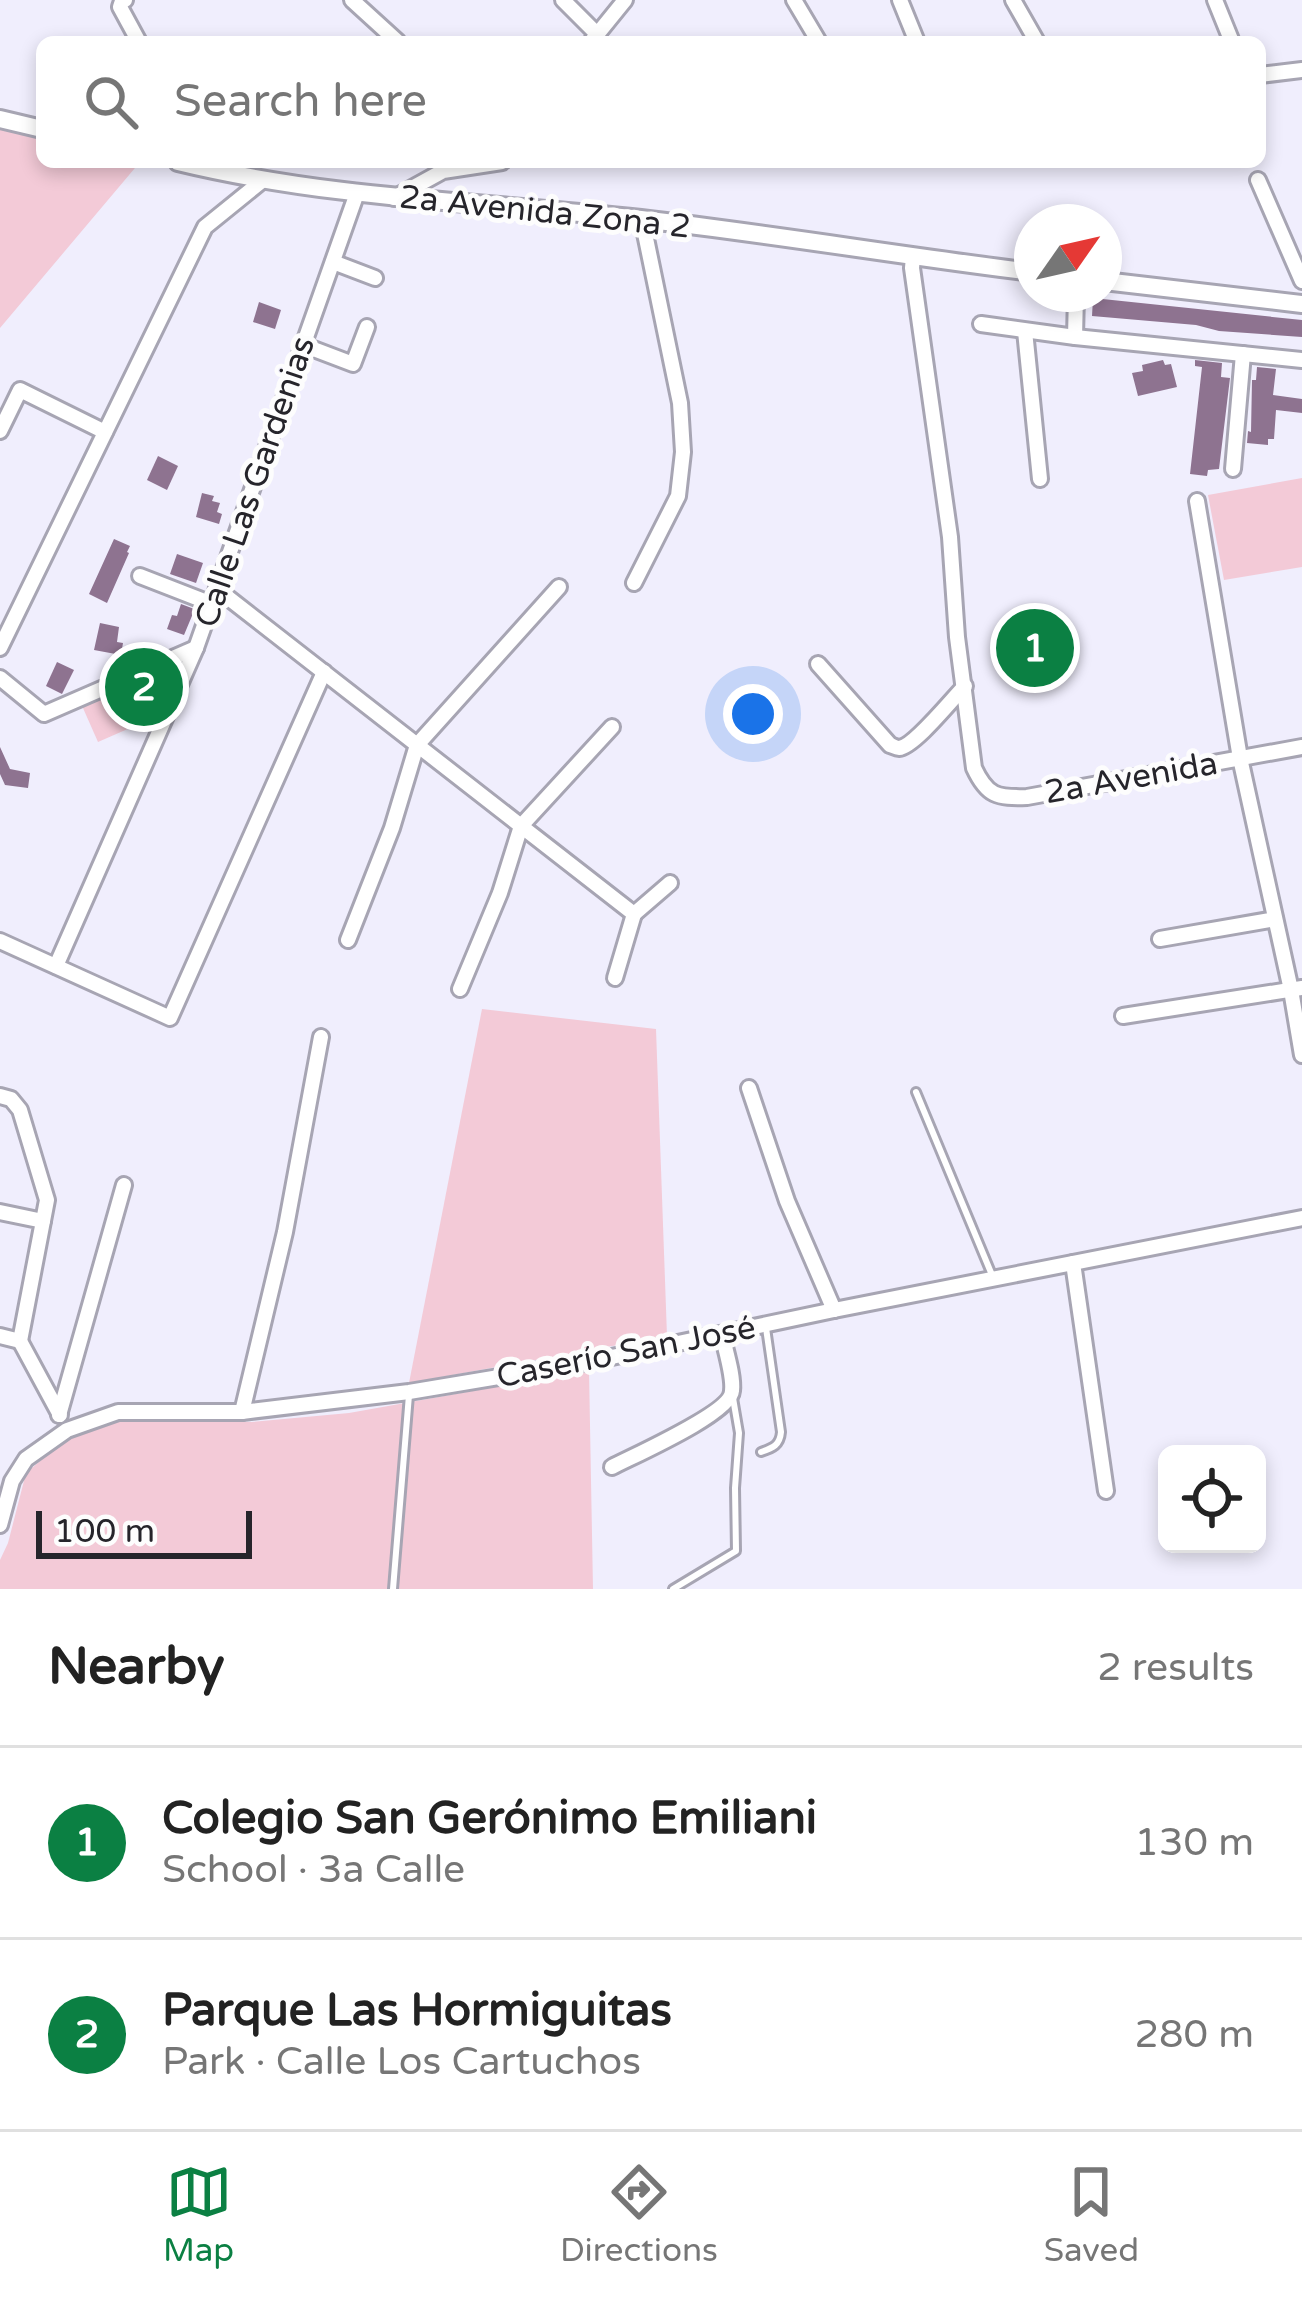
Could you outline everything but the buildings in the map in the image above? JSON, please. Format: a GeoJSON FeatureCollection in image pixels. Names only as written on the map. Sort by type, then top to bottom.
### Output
{"type":"FeatureCollection","features":[{"type":"Feature","properties":{"kind":"street"},"geometry":{"type":"LineString","coordinates":[[125,0],[120,4],[136,36]]}},
{"type":"Feature","properties":{"kind":"street"},"geometry":{"type":"LineString","coordinates":[[352,0],[391,36]]}},
{"type":"Feature","properties":{"kind":"street"},"geometry":{"type":"LineString","coordinates":[[563,0],[592,36]]}},
{"type":"Feature","properties":{"kind":"street"},"geometry":{"type":"LineString","coordinates":[[596,36],[626,0]]}},
{"type":"Feature","properties":{"kind":"street"},"geometry":{"type":"LineString","coordinates":[[794,0],[815,36]]}},
{"type":"Feature","properties":{"kind":"street"},"geometry":{"type":"LineString","coordinates":[[899,0],[914,36]]}},
{"type":"Feature","properties":{"kind":"street"},"geometry":{"type":"LineString","coordinates":[[1013,0],[1034,36]]}},
{"type":"Feature","properties":{"kind":"street"},"geometry":{"type":"LineString","coordinates":[[1215,0],[1230,36]]}},
{"type":"Feature","properties":{"kind":"street"},"geometry":{"type":"LineString","coordinates":[[1266,74],[1302,70]]}},
{"type":"Feature","properties":{"kind":"street"},"geometry":{"type":"LineString","coordinates":[[0,119],[36,128]]}},
{"type":"Feature","properties":{"kind":"street","name":"2a Avenida Zona 2"},"geometry":{"type":"LineString","coordinates":[[215,168],[263,180],[394,198],[642,220],[913,257]]}},
{"type":"Feature","properties":{"kind":"street"},"geometry":{"type":"LineString","coordinates":[[394,198],[443,171],[463,168]]}},
{"type":"Feature","properties":{"kind":"street"},"geometry":{"type":"LineString","coordinates":[[0,648],[205,226],[263,180]]}},
{"type":"Feature","properties":{"kind":"street"},"geometry":{"type":"LineString","coordinates":[[1258,180],[1302,281]]}},
{"type":"Feature","properties":{"kind":"street","name":"Calle Las Gardenias"},"geometry":{"type":"LineString","coordinates":[[56,966],[196,648],[357,193]]}},
{"type":"Feature","properties":{"kind":"street"},"geometry":{"type":"LineString","coordinates":[[634,584],[678,496],[683,452],[680,403],[642,220]]}},
{"type":"Feature","properties":{"kind":"street"},"geometry":{"type":"LineString","coordinates":[[818,664],[896,748],[916,738],[965,686],[913,257],[1014,270]]}},
{"type":"Feature","properties":{"kind":"street"},"geometry":{"type":"LineString","coordinates":[[333,262],[375,278]]}},
{"type":"Feature","properties":{"kind":"street"},"geometry":{"type":"LineString","coordinates":[[1122,283],[1302,304]]}},
{"type":"Feature","properties":{"kind":"street"},"geometry":{"type":"LineString","coordinates":[[1075,337],[1076,312]]}},
{"type":"Feature","properties":{"kind":"street"},"geometry":{"type":"LineString","coordinates":[[981,324],[1302,360]]}},
{"type":"Feature","properties":{"kind":"street"},"geometry":{"type":"LineString","coordinates":[[303,346],[353,364],[367,326]]}},
{"type":"Feature","properties":{"kind":"street"},"geometry":{"type":"LineString","coordinates":[[1025,331],[1040,478]]}},
{"type":"Feature","properties":{"kind":"street"},"geometry":{"type":"LineString","coordinates":[[1233,470],[1243,354]]}},
{"type":"Feature","properties":{"kind":"street"},"geometry":{"type":"LineString","coordinates":[[0,431],[20,391],[105,432]]}},
{"type":"Feature","properties":{"kind":"street"},"geometry":{"type":"LineString","coordinates":[[1197,501],[1240,758],[1275,919],[1296,989],[1302,1055]]}},
{"type":"Feature","properties":{"kind":"street"},"geometry":{"type":"LineString","coordinates":[[140,576],[214,597],[324,672],[634,914]]}},
{"type":"Feature","properties":{"kind":"street"},"geometry":{"type":"LineString","coordinates":[[347,940],[392,828],[417,745],[559,587]]}},
{"type":"Feature","properties":{"kind":"street"},"geometry":{"type":"LineString","coordinates":[[0,678],[44,714],[196,648]]}},
{"type":"Feature","properties":{"kind":"street"},"geometry":{"type":"LineString","coordinates":[[0,940],[170,1018],[324,672]]}},
{"type":"Feature","properties":{"kind":"street","name":"2a Avenida"},"geometry":{"type":"LineString","coordinates":[[965,686],[974,768],[992,794],[1007,798],[1302,747]]}},
{"type":"Feature","properties":{"kind":"street"},"geometry":{"type":"LineString","coordinates":[[460,989],[500,893],[521,826],[612,727]]}},
{"type":"Feature","properties":{"kind":"street"},"geometry":{"type":"LineString","coordinates":[[615,978],[634,914],[670,884]]}},
{"type":"Feature","properties":{"kind":"street"},"geometry":{"type":"LineString","coordinates":[[1160,939],[1275,919]]}},
{"type":"Feature","properties":{"kind":"street"},"geometry":{"type":"LineString","coordinates":[[1123,1016],[1296,989]]}},
{"type":"Feature","properties":{"kind":"street"},"geometry":{"type":"LineString","coordinates":[[242,1412],[285,1232],[321,1037]]}},
{"type":"Feature","properties":{"kind":"street"},"geometry":{"type":"LineString","coordinates":[[749,1088],[787,1201],[834,1310]]}},
{"type":"Feature","properties":{"kind":"street"},"geometry":{"type":"LineString","coordinates":[[0,1096],[20,1110],[47,1200],[20,1341],[68,1430]]}},
{"type":"Feature","properties":{"kind":"street"},"geometry":{"type":"LineString","coordinates":[[59,1415],[124,1185]]}},
{"type":"Feature","properties":{"kind":"street"},"geometry":{"type":"LineString","coordinates":[[0,1212],[43,1221]]}},
{"type":"Feature","properties":{"kind":"street","name":"Caserío San José"},"geometry":{"type":"LineString","coordinates":[[0,1525],[12,1481],[26,1459],[68,1430],[118,1412],[242,1412],[409,1392],[588,1362],[1302,1218]]}},
{"type":"Feature","properties":{"kind":"street"},"geometry":{"type":"LineString","coordinates":[[1073,1263],[1106,1491]]}},
{"type":"Feature","properties":{"kind":"street"},"geometry":{"type":"LineString","coordinates":[[611,1467],[726,1404],[732,1394],[722,1334]]}},
{"type":"Feature","properties":{"kind":"street"},"geometry":{"type":"LineString","coordinates":[[0,1336],[20,1341]]}},
{"type":"Feature","properties":{"kind":"lane"},"geometry":{"type":"LineString","coordinates":[[916,1092],[993,1279]]}},
{"type":"Feature","properties":{"kind":"lane"},"geometry":{"type":"LineString","coordinates":[[761,1452],[781,1441],[765,1325]]}},
{"type":"Feature","properties":{"kind":"lane"},"geometry":{"type":"LineString","coordinates":[[393,1589],[409,1392]]}},
{"type":"Feature","properties":{"kind":"lane"},"geometry":{"type":"LineString","coordinates":[[673,1589],[736,1552],[739,1433],[732,1394]]}},
{"type":"Feature","properties":{"kind":"shaded area"},"geometry":{"type":"Polygon","coordinates":[[[0,127],[36,136],[36,168],[135,168],[0,328],[0,127]]]}},
{"type":"Feature","properties":{"kind":"shaded area"},"geometry":{"type":"Polygon","coordinates":[[[1302,478],[1302,567],[1224,580],[1208,495],[1302,478]]]}},
{"type":"Feature","properties":{"kind":"shaded area"},"geometry":{"type":"Polygon","coordinates":[[[196,648],[171,710],[98,742],[79,699],[196,648]]]}},
{"type":"Feature","properties":{"kind":"shaded area"},"geometry":{"type":"Polygon","coordinates":[[[482,1009],[656,1029],[667,1336],[409,1383],[482,1009]]]}},
{"type":"Feature","properties":{"kind":"shaded area"},"geometry":{"type":"Polygon","coordinates":[[[589,1370],[593,1589],[0,1589],[0,1560],[26,1473],[74,1432],[116,1422],[252,1422],[349,1413],[589,1370]]]}},
{"type":"Feature","properties":{"kind":"place","name":"Colegio San Gerónimo Emiliani"},"geometry":{"type":"Point","coordinates":[1035,648]}},
{"type":"Feature","properties":{"kind":"place","name":"Parque Las Hormiguitas"},"geometry":{"type":"Point","coordinates":[144,687]}}]}
